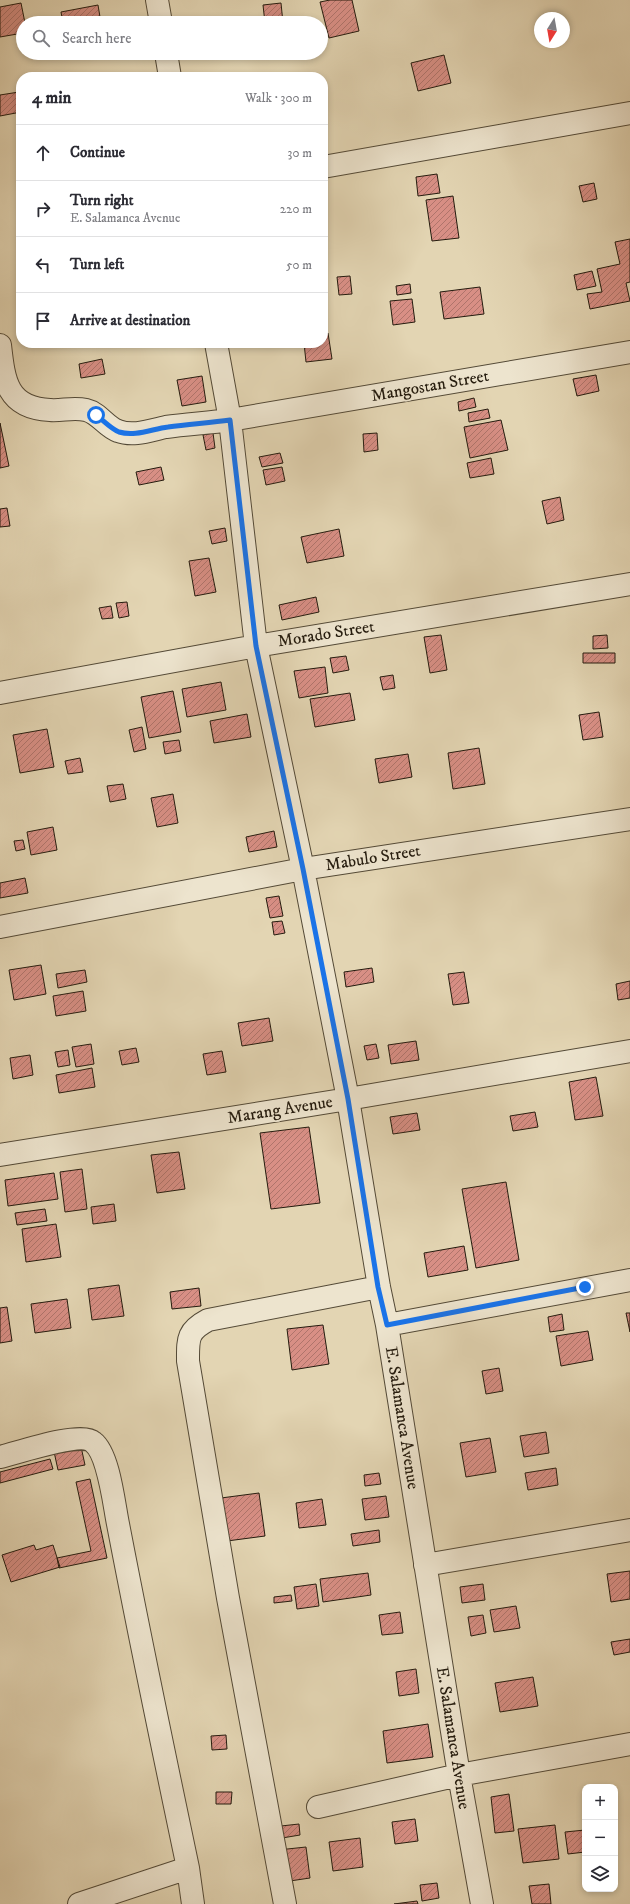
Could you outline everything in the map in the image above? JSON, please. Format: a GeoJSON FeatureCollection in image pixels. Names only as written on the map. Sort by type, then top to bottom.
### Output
{"type":"FeatureCollection","features":[{"type":"Feature","properties":{"kind":"street"},"geometry":{"type":"LineString","coordinates":[[157,0],[160,16]]}},
{"type":"Feature","properties":{"kind":"street"},"geometry":{"type":"LineString","coordinates":[[167,60],[169,72]]}},
{"type":"Feature","properties":{"kind":"street"},"geometry":{"type":"LineString","coordinates":[[328,166],[630,113]]}},
{"type":"Feature","properties":{"kind":"street","name":"Mangostan Street"},"geometry":{"type":"LineString","coordinates":[[0,345],[2,367],[7,388],[24,406],[49,410],[76,408],[88,410],[119,432],[128,433],[139,433],[166,427],[230,420],[630,352]]}},
{"type":"Feature","properties":{"kind":"street","name":"E. Salamanca Avenue"},"geometry":{"type":"LineString","coordinates":[[217,348],[230,420],[256,646],[303,869],[348,1099],[378,1287],[387,1325],[459,1775],[482,1904]]}},
{"type":"Feature","properties":{"kind":"street","name":"Morado Street"},"geometry":{"type":"LineString","coordinates":[[0,693],[256,646],[630,584]]}},
{"type":"Feature","properties":{"kind":"street","name":"Mabulo Street"},"geometry":{"type":"LineString","coordinates":[[0,927],[303,869],[630,819]]}},
{"type":"Feature","properties":{"kind":"street","name":"Marang Avenue"},"geometry":{"type":"LineString","coordinates":[[0,1155],[348,1099],[630,1051]]}},
{"type":"Feature","properties":{"kind":"street"},"geometry":{"type":"LineString","coordinates":[[387,1325],[630,1280]]}},
{"type":"Feature","properties":{"kind":"street"},"geometry":{"type":"LineString","coordinates":[[285,1904],[227,1590],[188,1361],[189,1336],[195,1326],[208,1320],[378,1287]]}},
{"type":"Feature","properties":{"kind":"street"},"geometry":{"type":"LineString","coordinates":[[0,1457],[82,1438],[94,1442],[101,1453],[113,1489],[139,1633],[188,1868],[193,1904]]}},
{"type":"Feature","properties":{"kind":"street"},"geometry":{"type":"LineString","coordinates":[[425,1565],[630,1530]]}},
{"type":"Feature","properties":{"kind":"street"},"geometry":{"type":"LineString","coordinates":[[318,1807],[459,1775],[630,1744]]}},
{"type":"Feature","properties":{"kind":"street"},"geometry":{"type":"LineString","coordinates":[[80,1904],[188,1868]]}},
{"type":"Feature","properties":{"kind":"building"},"geometry":{"type":"Polygon","coordinates":[[[330,0],[352,0],[359,31],[329,38],[328,16],[324,16],[320,2],[330,0]]]}},
{"type":"Feature","properties":{"kind":"building"},"geometry":{"type":"Polygon","coordinates":[[[21,3],[24,16],[16,16],[16,34],[0,37],[0,7],[21,3]]]}},
{"type":"Feature","properties":{"kind":"building"},"geometry":{"type":"Polygon","coordinates":[[[281,3],[282,16],[264,16],[263,5],[281,3]]]}},
{"type":"Feature","properties":{"kind":"building"},"geometry":{"type":"Polygon","coordinates":[[[98,5],[100,16],[62,16],[61,12],[98,5]]]}},
{"type":"Feature","properties":{"kind":"building"},"geometry":{"type":"Polygon","coordinates":[[[444,55],[451,83],[418,91],[411,63],[444,55]]]}},
{"type":"Feature","properties":{"kind":"building"},"geometry":{"type":"Polygon","coordinates":[[[16,92],[16,113],[0,116],[0,95],[16,92]]]}},
{"type":"Feature","properties":{"kind":"building"},"geometry":{"type":"Polygon","coordinates":[[[437,174],[440,193],[418,196],[416,177],[437,174]]]}},
{"type":"Feature","properties":{"kind":"building"},"geometry":{"type":"Polygon","coordinates":[[[594,183],[597,199],[583,202],[579,186],[594,183]]]}},
{"type":"Feature","properties":{"kind":"building"},"geometry":{"type":"Polygon","coordinates":[[[453,196],[459,238],[432,241],[426,200],[453,196]]]}},
{"type":"Feature","properties":{"kind":"building"},"geometry":{"type":"Polygon","coordinates":[[[630,239],[630,282],[626,283],[630,301],[590,309],[587,294],[602,292],[597,269],[620,264],[615,242],[630,239]]]}},
{"type":"Feature","properties":{"kind":"building"},"geometry":{"type":"Polygon","coordinates":[[[592,271],[596,286],[577,290],[574,275],[592,271]]]}},
{"type":"Feature","properties":{"kind":"building"},"geometry":{"type":"Polygon","coordinates":[[[350,276],[352,294],[339,295],[337,277],[350,276]]]}},
{"type":"Feature","properties":{"kind":"building"},"geometry":{"type":"Polygon","coordinates":[[[410,284],[411,293],[397,295],[396,286],[410,284]]]}},
{"type":"Feature","properties":{"kind":"building"},"geometry":{"type":"Polygon","coordinates":[[[480,287],[484,314],[444,319],[440,292],[480,287]]]}},
{"type":"Feature","properties":{"kind":"building"},"geometry":{"type":"Polygon","coordinates":[[[412,299],[415,322],[393,325],[390,301],[412,299]]]}},
{"type":"Feature","properties":{"kind":"building"},"geometry":{"type":"Polygon","coordinates":[[[328,333],[332,359],[306,362],[305,348],[328,348],[328,333]]]}},
{"type":"Feature","properties":{"kind":"building"},"geometry":{"type":"Polygon","coordinates":[[[102,359],[105,374],[81,378],[79,364],[102,359]]]}},
{"type":"Feature","properties":{"kind":"building"},"geometry":{"type":"Polygon","coordinates":[[[596,375],[599,391],[577,396],[573,379],[596,375]]]}},
{"type":"Feature","properties":{"kind":"building"},"geometry":{"type":"Polygon","coordinates":[[[202,376],[206,402],[182,406],[177,380],[202,376]]]}},
{"type":"Feature","properties":{"kind":"building"},"geometry":{"type":"Polygon","coordinates":[[[474,398],[476,407],[459,411],[458,402],[474,398]]]}},
{"type":"Feature","properties":{"kind":"building"},"geometry":{"type":"Polygon","coordinates":[[[488,409],[490,418],[469,422],[468,413],[488,409]]]}},
{"type":"Feature","properties":{"kind":"building"},"geometry":{"type":"Polygon","coordinates":[[[501,420],[508,450],[470,458],[464,427],[501,420]]]}},
{"type":"Feature","properties":{"kind":"building"},"geometry":{"type":"Polygon","coordinates":[[[0,423],[9,466],[0,468],[0,423]]]}},
{"type":"Feature","properties":{"kind":"building"},"geometry":{"type":"Polygon","coordinates":[[[213,433],[215,448],[206,450],[203,435],[213,433]]]}},
{"type":"Feature","properties":{"kind":"building"},"geometry":{"type":"Polygon","coordinates":[[[377,433],[378,450],[364,452],[363,434],[377,433]]]}},
{"type":"Feature","properties":{"kind":"building"},"geometry":{"type":"Polygon","coordinates":[[[280,453],[283,463],[262,467],[259,457],[280,453]]]}},
{"type":"Feature","properties":{"kind":"building"},"geometry":{"type":"Polygon","coordinates":[[[491,458],[494,474],[470,478],[467,463],[491,458]]]}},
{"type":"Feature","properties":{"kind":"building"},"geometry":{"type":"Polygon","coordinates":[[[161,467],[164,480],[139,485],[136,472],[161,467]]]}},
{"type":"Feature","properties":{"kind":"building"},"geometry":{"type":"Polygon","coordinates":[[[282,467],[285,481],[266,485],[263,470],[282,467]]]}},
{"type":"Feature","properties":{"kind":"building"},"geometry":{"type":"Polygon","coordinates":[[[560,497],[564,520],[547,524],[542,501],[560,497]]]}},
{"type":"Feature","properties":{"kind":"building"},"geometry":{"type":"Polygon","coordinates":[[[7,508],[10,526],[0,527],[0,509],[7,508]]]}},
{"type":"Feature","properties":{"kind":"building"},"geometry":{"type":"Polygon","coordinates":[[[225,528],[227,541],[212,544],[209,531],[225,528]]]}},
{"type":"Feature","properties":{"kind":"building"},"geometry":{"type":"Polygon","coordinates":[[[339,529],[344,556],[307,563],[301,537],[339,529]]]}},
{"type":"Feature","properties":{"kind":"building"},"geometry":{"type":"Polygon","coordinates":[[[209,558],[216,592],[195,596],[189,561],[209,558]]]}},
{"type":"Feature","properties":{"kind":"building"},"geometry":{"type":"Polygon","coordinates":[[[316,597],[319,612],[282,620],[279,605],[316,597]]]}},
{"type":"Feature","properties":{"kind":"building"},"geometry":{"type":"Polygon","coordinates":[[[127,602],[129,616],[119,618],[116,603],[127,602]]]}},
{"type":"Feature","properties":{"kind":"building"},"geometry":{"type":"Polygon","coordinates":[[[111,606],[113,618],[102,619],[99,608],[111,606]]]}},
{"type":"Feature","properties":{"kind":"building"},"geometry":{"type":"Polygon","coordinates":[[[441,635],[447,670],[430,673],[424,637],[441,635]]]}},
{"type":"Feature","properties":{"kind":"building"},"geometry":{"type":"Polygon","coordinates":[[[607,635],[608,648],[593,649],[593,636],[607,635]]]}},
{"type":"Feature","properties":{"kind":"building"},"geometry":{"type":"Polygon","coordinates":[[[583,653],[615,653],[615,663],[583,663],[583,653]]]}},
{"type":"Feature","properties":{"kind":"building"},"geometry":{"type":"Polygon","coordinates":[[[346,656],[349,670],[333,673],[330,658],[346,656]]]}},
{"type":"Feature","properties":{"kind":"building"},"geometry":{"type":"Polygon","coordinates":[[[325,667],[328,693],[299,698],[294,671],[325,667]]]}},
{"type":"Feature","properties":{"kind":"building"},"geometry":{"type":"Polygon","coordinates":[[[393,675],[395,688],[383,690],[380,677],[393,675]]]}},
{"type":"Feature","properties":{"kind":"building"},"geometry":{"type":"Polygon","coordinates":[[[221,682],[226,710],[187,717],[182,689],[221,682]]]}},
{"type":"Feature","properties":{"kind":"building"},"geometry":{"type":"Polygon","coordinates":[[[173,691],[181,732],[149,738],[141,697],[173,691]]]}},
{"type":"Feature","properties":{"kind":"building"},"geometry":{"type":"Polygon","coordinates":[[[350,693],[355,720],[315,727],[310,699],[350,693]]]}},
{"type":"Feature","properties":{"kind":"building"},"geometry":{"type":"Polygon","coordinates":[[[599,712],[603,737],[583,740],[579,715],[599,712]]]}},
{"type":"Feature","properties":{"kind":"building"},"geometry":{"type":"Polygon","coordinates":[[[247,714],[251,737],[214,743],[210,721],[247,714]]]}},
{"type":"Feature","properties":{"kind":"building"},"geometry":{"type":"Polygon","coordinates":[[[142,727],[146,749],[134,752],[129,730],[142,727]]]}},
{"type":"Feature","properties":{"kind":"building"},"geometry":{"type":"Polygon","coordinates":[[[47,729],[54,767],[20,773],[13,735],[47,729]]]}},
{"type":"Feature","properties":{"kind":"building"},"geometry":{"type":"Polygon","coordinates":[[[179,740],[181,751],[165,754],[163,742],[179,740]]]}},
{"type":"Feature","properties":{"kind":"building"},"geometry":{"type":"Polygon","coordinates":[[[479,748],[485,784],[453,789],[448,753],[479,748]]]}},
{"type":"Feature","properties":{"kind":"building"},"geometry":{"type":"Polygon","coordinates":[[[408,754],[412,777],[379,783],[375,759],[408,754]]]}},
{"type":"Feature","properties":{"kind":"building"},"geometry":{"type":"Polygon","coordinates":[[[80,758],[83,772],[68,774],[65,761],[80,758]]]}},
{"type":"Feature","properties":{"kind":"building"},"geometry":{"type":"Polygon","coordinates":[[[123,784],[126,799],[110,802],[107,786],[123,784]]]}},
{"type":"Feature","properties":{"kind":"building"},"geometry":{"type":"Polygon","coordinates":[[[173,794],[178,823],[157,827],[151,798],[173,794]]]}},
{"type":"Feature","properties":{"kind":"building"},"geometry":{"type":"Polygon","coordinates":[[[53,827],[57,850],[31,855],[27,832],[53,827]]]}},
{"type":"Feature","properties":{"kind":"building"},"geometry":{"type":"Polygon","coordinates":[[[274,831],[277,847],[249,852],[246,837],[274,831]]]}},
{"type":"Feature","properties":{"kind":"building"},"geometry":{"type":"Polygon","coordinates":[[[23,840],[25,849],[16,851],[14,841],[23,840]]]}},
{"type":"Feature","properties":{"kind":"building"},"geometry":{"type":"Polygon","coordinates":[[[25,878],[28,893],[0,898],[0,883],[25,878]]]}},
{"type":"Feature","properties":{"kind":"building"},"geometry":{"type":"Polygon","coordinates":[[[279,896],[283,916],[270,918],[266,898],[279,896]]]}},
{"type":"Feature","properties":{"kind":"building"},"geometry":{"type":"Polygon","coordinates":[[[282,921],[285,933],[274,935],[272,922],[282,921]]]}},
{"type":"Feature","properties":{"kind":"building"},"geometry":{"type":"Polygon","coordinates":[[[41,965],[46,994],[14,1000],[9,970],[41,965]]]}},
{"type":"Feature","properties":{"kind":"building"},"geometry":{"type":"Polygon","coordinates":[[[372,968],[374,982],[346,987],[344,972],[372,968]]]}},
{"type":"Feature","properties":{"kind":"building"},"geometry":{"type":"Polygon","coordinates":[[[85,970],[87,982],[58,988],[56,974],[85,970]]]}},
{"type":"Feature","properties":{"kind":"building"},"geometry":{"type":"Polygon","coordinates":[[[464,972],[469,1003],[453,1005],[448,974],[464,972]]]}},
{"type":"Feature","properties":{"kind":"building"},"geometry":{"type":"Polygon","coordinates":[[[630,981],[630,998],[618,1000],[616,984],[630,981]]]}},
{"type":"Feature","properties":{"kind":"building"},"geometry":{"type":"Polygon","coordinates":[[[83,991],[86,1011],[56,1016],[53,996],[83,991]]]}},
{"type":"Feature","properties":{"kind":"building"},"geometry":{"type":"Polygon","coordinates":[[[269,1018],[273,1041],[242,1046],[238,1023],[269,1018]]]}},
{"type":"Feature","properties":{"kind":"building"},"geometry":{"type":"Polygon","coordinates":[[[416,1041],[419,1060],[391,1064],[388,1045],[416,1041]]]}},
{"type":"Feature","properties":{"kind":"building"},"geometry":{"type":"Polygon","coordinates":[[[91,1044],[94,1064],[76,1067],[72,1047],[91,1044]]]}},
{"type":"Feature","properties":{"kind":"building"},"geometry":{"type":"Polygon","coordinates":[[[376,1044],[379,1058],[367,1060],[364,1046],[376,1044]]]}},
{"type":"Feature","properties":{"kind":"building"},"geometry":{"type":"Polygon","coordinates":[[[136,1048],[139,1062],[122,1065],[119,1051],[136,1048]]]}},
{"type":"Feature","properties":{"kind":"building"},"geometry":{"type":"Polygon","coordinates":[[[68,1050],[70,1065],[58,1067],[55,1052],[68,1050]]]}},
{"type":"Feature","properties":{"kind":"building"},"geometry":{"type":"Polygon","coordinates":[[[222,1051],[226,1072],[207,1075],[203,1054],[222,1051]]]}},
{"type":"Feature","properties":{"kind":"building"},"geometry":{"type":"Polygon","coordinates":[[[30,1055],[33,1075],[13,1079],[10,1058],[30,1055]]]}},
{"type":"Feature","properties":{"kind":"building"},"geometry":{"type":"Polygon","coordinates":[[[92,1068],[95,1087],[59,1093],[56,1075],[92,1068]]]}},
{"type":"Feature","properties":{"kind":"building"},"geometry":{"type":"Polygon","coordinates":[[[596,1077],[603,1116],[575,1120],[569,1082],[596,1077]]]}},
{"type":"Feature","properties":{"kind":"building"},"geometry":{"type":"Polygon","coordinates":[[[535,1112],[538,1127],[513,1131],[510,1116],[535,1112]]]}},
{"type":"Feature","properties":{"kind":"building"},"geometry":{"type":"Polygon","coordinates":[[[417,1113],[420,1130],[393,1134],[390,1117],[417,1113]]]}},
{"type":"Feature","properties":{"kind":"building"},"geometry":{"type":"Polygon","coordinates":[[[309,1127],[320,1203],[271,1209],[260,1133],[309,1127]]]}},
{"type":"Feature","properties":{"kind":"building"},"geometry":{"type":"Polygon","coordinates":[[[179,1152],[185,1189],[157,1193],[151,1155],[179,1152]]]}},
{"type":"Feature","properties":{"kind":"building"},"geometry":{"type":"Polygon","coordinates":[[[82,1169],[87,1209],[65,1212],[60,1172],[82,1169]]]}},
{"type":"Feature","properties":{"kind":"building"},"geometry":{"type":"Polygon","coordinates":[[[54,1173],[58,1199],[8,1206],[5,1180],[54,1173]]]}},
{"type":"Feature","properties":{"kind":"building"},"geometry":{"type":"Polygon","coordinates":[[[506,1182],[519,1260],[476,1268],[462,1189],[506,1182]]]}},
{"type":"Feature","properties":{"kind":"building"},"geometry":{"type":"Polygon","coordinates":[[[114,1204],[116,1221],[93,1224],[91,1207],[114,1204]]]}},
{"type":"Feature","properties":{"kind":"building"},"geometry":{"type":"Polygon","coordinates":[[[45,1209],[47,1221],[17,1225],[15,1213],[45,1209]]]}},
{"type":"Feature","properties":{"kind":"building"},"geometry":{"type":"Polygon","coordinates":[[[56,1224],[61,1257],[26,1262],[22,1229],[56,1224]]]}},
{"type":"Feature","properties":{"kind":"building"},"geometry":{"type":"Polygon","coordinates":[[[464,1246],[468,1270],[428,1277],[424,1253],[464,1246]]]}},
{"type":"Feature","properties":{"kind":"building"},"geometry":{"type":"Polygon","coordinates":[[[119,1285],[124,1316],[92,1320],[88,1289],[119,1285]]]}},
{"type":"Feature","properties":{"kind":"building"},"geometry":{"type":"Polygon","coordinates":[[[199,1288],[201,1306],[172,1309],[170,1292],[199,1288]]]}},
{"type":"Feature","properties":{"kind":"building"},"geometry":{"type":"Polygon","coordinates":[[[67,1299],[71,1328],[35,1333],[31,1304],[67,1299]]]}},
{"type":"Feature","properties":{"kind":"building"},"geometry":{"type":"Polygon","coordinates":[[[7,1307],[12,1341],[0,1343],[0,1308],[7,1307]]]}},
{"type":"Feature","properties":{"kind":"building"},"geometry":{"type":"Polygon","coordinates":[[[626,1313],[630,1313],[630,1332],[626,1313]]]}},
{"type":"Feature","properties":{"kind":"building"},"geometry":{"type":"Polygon","coordinates":[[[562,1314],[564,1330],[550,1332],[548,1317],[562,1314]]]}},
{"type":"Feature","properties":{"kind":"building"},"geometry":{"type":"Polygon","coordinates":[[[323,1325],[329,1364],[292,1370],[287,1329],[323,1325]]]}},
{"type":"Feature","properties":{"kind":"building"},"geometry":{"type":"Polygon","coordinates":[[[588,1331],[593,1360],[561,1366],[556,1336],[588,1331]]]}},
{"type":"Feature","properties":{"kind":"building"},"geometry":{"type":"Polygon","coordinates":[[[499,1368],[503,1391],[486,1394],[482,1371],[499,1368]]]}},
{"type":"Feature","properties":{"kind":"building"},"geometry":{"type":"Polygon","coordinates":[[[546,1432],[549,1453],[524,1457],[520,1436],[546,1432]]]}},
{"type":"Feature","properties":{"kind":"building"},"geometry":{"type":"Polygon","coordinates":[[[490,1438],[496,1472],[466,1477],[460,1443],[490,1438]]]}},
{"type":"Feature","properties":{"kind":"building"},"geometry":{"type":"Polygon","coordinates":[[[80,1442],[85,1465],[58,1470],[53,1447],[80,1442]]]}},
{"type":"Feature","properties":{"kind":"building"},"geometry":{"type":"Polygon","coordinates":[[[50,1459],[53,1469],[0,1483],[0,1472],[50,1459]]]}},
{"type":"Feature","properties":{"kind":"building"},"geometry":{"type":"Polygon","coordinates":[[[556,1468],[558,1485],[528,1490],[525,1473],[556,1468]]]}},
{"type":"Feature","properties":{"kind":"building"},"geometry":{"type":"Polygon","coordinates":[[[379,1473],[381,1484],[365,1486],[364,1475],[379,1473]]]}},
{"type":"Feature","properties":{"kind":"building"},"geometry":{"type":"Polygon","coordinates":[[[90,1479],[107,1558],[59,1568],[57,1558],[91,1551],[76,1482],[90,1479]]]}},
{"type":"Feature","properties":{"kind":"building"},"geometry":{"type":"Polygon","coordinates":[[[259,1493],[265,1536],[227,1541],[221,1498],[259,1493]]]}},
{"type":"Feature","properties":{"kind":"building"},"geometry":{"type":"Polygon","coordinates":[[[386,1496],[389,1517],[365,1520],[362,1499],[386,1496]]]}},
{"type":"Feature","properties":{"kind":"building"},"geometry":{"type":"Polygon","coordinates":[[[322,1499],[326,1525],[299,1528],[296,1503],[322,1499]]]}},
{"type":"Feature","properties":{"kind":"building"},"geometry":{"type":"Polygon","coordinates":[[[379,1530],[380,1542],[353,1546],[351,1534],[379,1530]]]}},
{"type":"Feature","properties":{"kind":"building"},"geometry":{"type":"Polygon","coordinates":[[[34,1545],[36,1550],[53,1545],[60,1567],[11,1582],[2,1555],[34,1545]]]}},
{"type":"Feature","properties":{"kind":"building"},"geometry":{"type":"Polygon","coordinates":[[[630,1571],[630,1599],[611,1602],[607,1574],[630,1571]]]}},
{"type":"Feature","properties":{"kind":"building"},"geometry":{"type":"Polygon","coordinates":[[[368,1573],[371,1595],[323,1602],[320,1579],[368,1573]]]}},
{"type":"Feature","properties":{"kind":"building"},"geometry":{"type":"Polygon","coordinates":[[[316,1584],[319,1606],[297,1609],[294,1587],[316,1584]]]}},
{"type":"Feature","properties":{"kind":"building"},"geometry":{"type":"Polygon","coordinates":[[[483,1584],[485,1600],[462,1603],[460,1587],[483,1584]]]}},
{"type":"Feature","properties":{"kind":"building"},"geometry":{"type":"Polygon","coordinates":[[[291,1595],[292,1601],[274,1603],[274,1597],[291,1595]]]}},
{"type":"Feature","properties":{"kind":"building"},"geometry":{"type":"Polygon","coordinates":[[[516,1606],[520,1628],[494,1632],[490,1610],[516,1606]]]}},
{"type":"Feature","properties":{"kind":"building"},"geometry":{"type":"Polygon","coordinates":[[[400,1612],[403,1633],[382,1635],[379,1615],[400,1612]]]}},
{"type":"Feature","properties":{"kind":"building"},"geometry":{"type":"Polygon","coordinates":[[[483,1615],[486,1633],[471,1636],[468,1617],[483,1615]]]}},
{"type":"Feature","properties":{"kind":"building"},"geometry":{"type":"Polygon","coordinates":[[[630,1639],[630,1652],[614,1655],[611,1642],[630,1639]]]}},
{"type":"Feature","properties":{"kind":"building"},"geometry":{"type":"Polygon","coordinates":[[[416,1669],[419,1693],[399,1696],[396,1672],[416,1669]]]}},
{"type":"Feature","properties":{"kind":"building"},"geometry":{"type":"Polygon","coordinates":[[[533,1677],[538,1706],[500,1712],[495,1683],[533,1677]]]}},
{"type":"Feature","properties":{"kind":"building"},"geometry":{"type":"Polygon","coordinates":[[[428,1724],[433,1757],[387,1763],[383,1731],[428,1724]]]}},
{"type":"Feature","properties":{"kind":"building"},"geometry":{"type":"Polygon","coordinates":[[[226,1735],[227,1749],[212,1750],[211,1736],[226,1735]]]}},
{"type":"Feature","properties":{"kind":"building"},"geometry":{"type":"Polygon","coordinates":[[[216,1792],[232,1792],[231,1804],[216,1804],[216,1792]]]}},
{"type":"Feature","properties":{"kind":"building"},"geometry":{"type":"Polygon","coordinates":[[[509,1794],[514,1831],[495,1833],[491,1797],[509,1794]]]}},
{"type":"Feature","properties":{"kind":"building"},"geometry":{"type":"Polygon","coordinates":[[[415,1819],[418,1841],[395,1844],[392,1822],[415,1819]]]}},
{"type":"Feature","properties":{"kind":"building"},"geometry":{"type":"Polygon","coordinates":[[[299,1824],[300,1835],[282,1838],[281,1826],[299,1824]]]}},
{"type":"Feature","properties":{"kind":"building"},"geometry":{"type":"Polygon","coordinates":[[[555,1825],[559,1859],[523,1863],[518,1829],[555,1825]]]}},
{"type":"Feature","properties":{"kind":"building"},"geometry":{"type":"Polygon","coordinates":[[[582,1830],[582,1852],[568,1854],[565,1832],[582,1830]]]}},
{"type":"Feature","properties":{"kind":"building"},"geometry":{"type":"Polygon","coordinates":[[[360,1838],[363,1867],[333,1871],[329,1842],[360,1838]]]}},
{"type":"Feature","properties":{"kind":"building"},"geometry":{"type":"Polygon","coordinates":[[[306,1847],[310,1878],[283,1882],[278,1850],[306,1847]]]}},
{"type":"Feature","properties":{"kind":"building"},"geometry":{"type":"Polygon","coordinates":[[[437,1883],[439,1898],[422,1901],[420,1885],[437,1883]]]}},
{"type":"Feature","properties":{"kind":"building"},"geometry":{"type":"Polygon","coordinates":[[[549,1884],[551,1904],[532,1904],[529,1886],[549,1884]]]}},
{"type":"Feature","properties":{"kind":"building"},"geometry":{"type":"Polygon","coordinates":[[[417,1901],[418,1904],[394,1904],[417,1901]]]}},
{"type":"Feature","properties":{"kind":"route"},"geometry":{"type":"LineString","coordinates":[[96,415],[119,432],[128,433],[139,433],[166,427],[230,420],[256,646],[303,869],[348,1099],[378,1287],[387,1325],[585,1287]]}}]}
